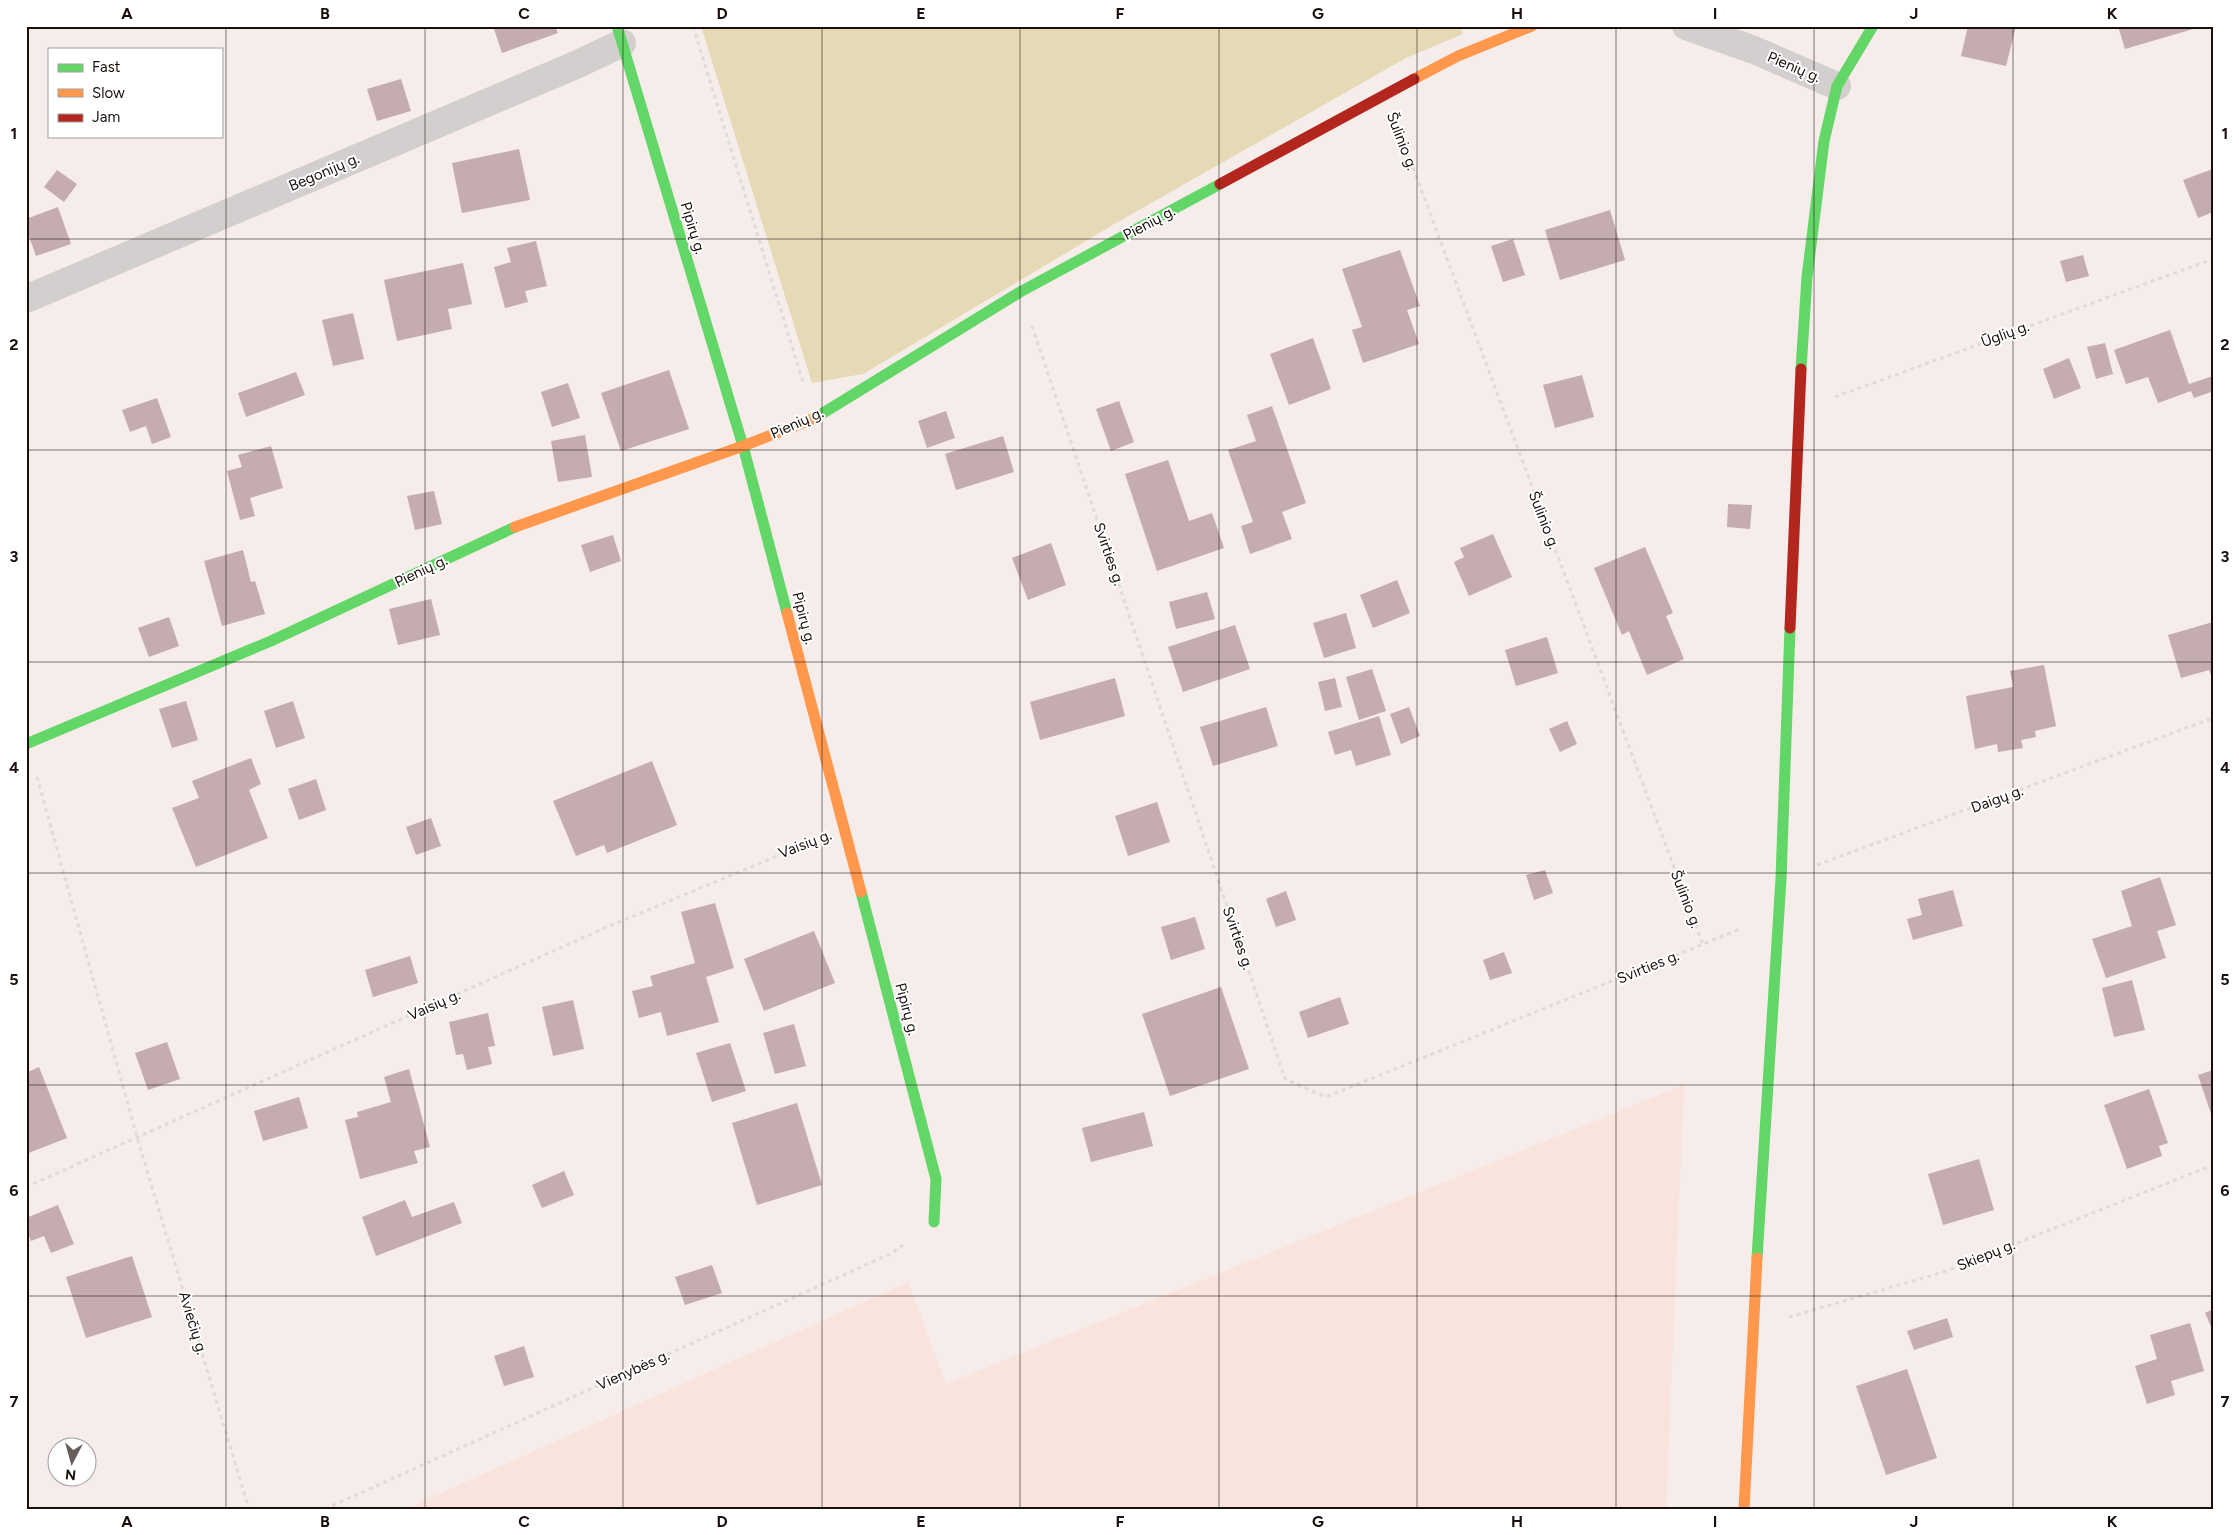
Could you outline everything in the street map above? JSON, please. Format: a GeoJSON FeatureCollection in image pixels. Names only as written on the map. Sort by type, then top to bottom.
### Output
{"type":"FeatureCollection","features":[{"type":"Feature","properties":{"kind":"street","name":"Pienių g."},"geometry":{"type":"LineString","coordinates":[[27,744],[271,641],[524,523],[743,446],[814,418],[1020,292],[1458,56],[1532,26]]}},
{"type":"Feature","properties":{"kind":"street","name":"Pienių g."},"geometry":{"type":"LineString","coordinates":[[1686,26],[1754,50],[1837,86],[1873,26]]}},
{"type":"Feature","properties":{"kind":"street","name":"Begonijų g."},"geometry":{"type":"LineString","coordinates":[[26,299],[568,68],[619,34]]}},
{"type":"Feature","properties":{"kind":"street","name":"Pipirų g."},"geometry":{"type":"LineString","coordinates":[[619,34],[743,446],[936,1179],[934,1222]]}},
{"type":"Feature","properties":{"kind":"street"},"geometry":{"type":"LineString","coordinates":[[1744,1509],[1752,1328],[1781,879],[1798,412],[1807,277],[1814,213],[1824,141],[1837,86]]}},
{"type":"Feature","properties":{"kind":"path"},"geometry":{"type":"LineString","coordinates":[[693,26],[814,418]]}},
{"type":"Feature","properties":{"kind":"path","name":"Šulinio g."},"geometry":{"type":"LineString","coordinates":[[1385,95],[1704,944]]}},
{"type":"Feature","properties":{"kind":"path","name":"Ūglių g."},"geometry":{"type":"LineString","coordinates":[[1798,412],[2213,259]]}},
{"type":"Feature","properties":{"kind":"path","name":"Svirties g."},"geometry":{"type":"LineString","coordinates":[[1020,292],[1285,1079],[1326,1097],[1779,913]]}},
{"type":"Feature","properties":{"kind":"path","name":"Daigų g."},"geometry":{"type":"LineString","coordinates":[[1781,879],[2213,718]]}},
{"type":"Feature","properties":{"kind":"path","name":"Aviečių g."},"geometry":{"type":"LineString","coordinates":[[27,744],[137,1137],[249,1509]]}},
{"type":"Feature","properties":{"kind":"path","name":"Vaisių g."},"geometry":{"type":"LineString","coordinates":[[26,1187],[607,927],[785,851],[844,829]]}},
{"type":"Feature","properties":{"kind":"path","name":"Skiepų g."},"geometry":{"type":"LineString","coordinates":[[1752,1328],[1947,1271],[2213,1166]]}},
{"type":"Feature","properties":{"kind":"path","name":"Vienybės g."},"geometry":{"type":"LineString","coordinates":[[325,1509],[892,1253],[934,1222]]}},
{"type":"Feature","properties":{"kind":"shaded area"},"geometry":{"type":"Polygon","coordinates":[[[701,26],[1460,26],[1463,34],[1406,58],[1116,223],[863,374],[812,383],[701,26]]]}},
{"type":"Feature","properties":{"kind":"shaded area"},"geometry":{"type":"Polygon","coordinates":[[[1684,1085],[1666,1509],[406,1509],[908,1282],[946,1384],[1684,1085]]]}},
{"type":"Feature","properties":{"kind":"building"},"geometry":{"type":"Polygon","coordinates":[[[493,26],[555,26],[558,33],[502,53],[493,26]]]}},
{"type":"Feature","properties":{"kind":"building"},"geometry":{"type":"Polygon","coordinates":[[[1968,26],[2016,26],[2006,66],[1961,56],[1968,26]]]}},
{"type":"Feature","properties":{"kind":"building"},"geometry":{"type":"Polygon","coordinates":[[[2118,26],[2200,26],[2200,27],[2125,49],[2118,26]]]}},
{"type":"Feature","properties":{"kind":"building"},"geometry":{"type":"Polygon","coordinates":[[[401,79],[411,111],[377,121],[367,89],[401,79]]]}},
{"type":"Feature","properties":{"kind":"building"},"geometry":{"type":"Polygon","coordinates":[[[519,149],[530,200],[462,213],[452,163],[519,149]]]}},
{"type":"Feature","properties":{"kind":"building"},"geometry":{"type":"Polygon","coordinates":[[[2213,169],[2213,212],[2198,218],[2183,180],[2213,169]]]}},
{"type":"Feature","properties":{"kind":"building"},"geometry":{"type":"Polygon","coordinates":[[[57,170],[77,184],[64,202],[44,187],[57,170]]]}},
{"type":"Feature","properties":{"kind":"building"},"geometry":{"type":"Polygon","coordinates":[[[58,207],[71,244],[36,256],[26,228],[26,219],[58,207]]]}},
{"type":"Feature","properties":{"kind":"building"},"geometry":{"type":"Polygon","coordinates":[[[1610,210],[1625,260],[1560,280],[1545,230],[1610,210]]]}},
{"type":"Feature","properties":{"kind":"building"},"geometry":{"type":"Polygon","coordinates":[[[1513,239],[1525,275],[1503,282],[1491,246],[1513,239]]]}},
{"type":"Feature","properties":{"kind":"building"},"geometry":{"type":"Polygon","coordinates":[[[536,241],[547,286],[525,291],[528,302],[505,308],[494,267],[511,262],[507,248],[536,241]]]}},
{"type":"Feature","properties":{"kind":"building"},"geometry":{"type":"Polygon","coordinates":[[[1400,250],[1420,306],[1407,310],[1419,344],[1363,363],[1352,330],[1362,327],[1342,269],[1400,250]]]}},
{"type":"Feature","properties":{"kind":"building"},"geometry":{"type":"Polygon","coordinates":[[[2083,255],[2089,276],[2066,282],[2060,261],[2083,255]]]}},
{"type":"Feature","properties":{"kind":"building"},"geometry":{"type":"Polygon","coordinates":[[[463,263],[472,304],[448,309],[452,329],[397,341],[384,280],[463,263]]]}},
{"type":"Feature","properties":{"kind":"building"},"geometry":{"type":"Polygon","coordinates":[[[353,313],[364,359],[333,366],[322,320],[353,313]]]}},
{"type":"Feature","properties":{"kind":"building"},"geometry":{"type":"Polygon","coordinates":[[[2170,330],[2189,384],[2213,376],[2213,396],[2211,392],[2194,398],[2191,391],[2158,403],[2148,377],[2126,384],[2114,350],[2170,330]]]}},
{"type":"Feature","properties":{"kind":"building"},"geometry":{"type":"Polygon","coordinates":[[[1313,338],[1331,389],[1289,405],[1270,354],[1313,338]]]}},
{"type":"Feature","properties":{"kind":"building"},"geometry":{"type":"Polygon","coordinates":[[[2105,343],[2113,374],[2096,379],[2087,347],[2105,343]]]}},
{"type":"Feature","properties":{"kind":"building"},"geometry":{"type":"Polygon","coordinates":[[[2069,358],[2081,388],[2054,399],[2043,369],[2069,358]]]}},
{"type":"Feature","properties":{"kind":"building"},"geometry":{"type":"Polygon","coordinates":[[[669,370],[689,429],[621,451],[601,393],[669,370]]]}},
{"type":"Feature","properties":{"kind":"building"},"geometry":{"type":"Polygon","coordinates":[[[296,372],[305,395],[246,417],[238,393],[296,372]]]}},
{"type":"Feature","properties":{"kind":"building"},"geometry":{"type":"Polygon","coordinates":[[[1582,375],[1594,417],[1555,428],[1543,385],[1582,375]]]}},
{"type":"Feature","properties":{"kind":"building"},"geometry":{"type":"Polygon","coordinates":[[[568,383],[580,418],[552,427],[541,392],[568,383]]]}},
{"type":"Feature","properties":{"kind":"building"},"geometry":{"type":"Polygon","coordinates":[[[157,398],[171,437],[152,444],[146,426],[130,432],[122,410],[157,398]]]}},
{"type":"Feature","properties":{"kind":"building"},"geometry":{"type":"Polygon","coordinates":[[[1119,401],[1134,442],[1111,451],[1096,409],[1119,401]]]}},
{"type":"Feature","properties":{"kind":"building"},"geometry":{"type":"Polygon","coordinates":[[[1272,406],[1306,503],[1282,512],[1292,539],[1250,554],[1241,526],[1253,522],[1228,450],[1256,441],[1247,415],[1272,406]]]}},
{"type":"Feature","properties":{"kind":"building"},"geometry":{"type":"Polygon","coordinates":[[[946,411],[955,438],[927,448],[918,421],[946,411]]]}},
{"type":"Feature","properties":{"kind":"building"},"geometry":{"type":"Polygon","coordinates":[[[585,435],[592,477],[558,482],[551,441],[585,435]]]}},
{"type":"Feature","properties":{"kind":"building"},"geometry":{"type":"Polygon","coordinates":[[[1003,436],[1014,472],[956,490],[945,454],[1003,436]]]}},
{"type":"Feature","properties":{"kind":"building"},"geometry":{"type":"Polygon","coordinates":[[[271,446],[283,488],[250,498],[255,516],[240,520],[227,471],[242,467],[238,455],[271,446]]]}},
{"type":"Feature","properties":{"kind":"building"},"geometry":{"type":"Polygon","coordinates":[[[1168,460],[1189,521],[1212,513],[1224,548],[1157,571],[1125,474],[1168,460]]]}},
{"type":"Feature","properties":{"kind":"building"},"geometry":{"type":"Polygon","coordinates":[[[434,491],[442,524],[415,530],[407,496],[434,491]]]}},
{"type":"Feature","properties":{"kind":"building"},"geometry":{"type":"Polygon","coordinates":[[[1728,504],[1752,505],[1750,529],[1727,527],[1728,504]]]}},
{"type":"Feature","properties":{"kind":"building"},"geometry":{"type":"Polygon","coordinates":[[[1493,534],[1512,577],[1469,596],[1454,562],[1464,557],[1460,548],[1493,534]]]}},
{"type":"Feature","properties":{"kind":"building"},"geometry":{"type":"Polygon","coordinates":[[[613,535],[621,561],[590,572],[581,545],[613,535]]]}},
{"type":"Feature","properties":{"kind":"building"},"geometry":{"type":"Polygon","coordinates":[[[1051,543],[1066,585],[1028,600],[1012,558],[1051,543]]]}},
{"type":"Feature","properties":{"kind":"building"},"geometry":{"type":"Polygon","coordinates":[[[1645,547],[1673,613],[1666,616],[1684,659],[1647,675],[1629,631],[1622,635],[1594,568],[1645,547]]]}},
{"type":"Feature","properties":{"kind":"building"},"geometry":{"type":"Polygon","coordinates":[[[243,550],[251,582],[255,581],[265,614],[222,626],[204,561],[243,550]]]}},
{"type":"Feature","properties":{"kind":"building"},"geometry":{"type":"Polygon","coordinates":[[[1397,580],[1410,613],[1373,628],[1360,595],[1397,580]]]}},
{"type":"Feature","properties":{"kind":"building"},"geometry":{"type":"Polygon","coordinates":[[[1207,592],[1215,619],[1176,629],[1169,602],[1207,592]]]}},
{"type":"Feature","properties":{"kind":"building"},"geometry":{"type":"Polygon","coordinates":[[[431,599],[440,635],[398,645],[389,609],[431,599]]]}},
{"type":"Feature","properties":{"kind":"building"},"geometry":{"type":"Polygon","coordinates":[[[1346,613],[1356,648],[1324,658],[1313,623],[1346,613]]]}},
{"type":"Feature","properties":{"kind":"building"},"geometry":{"type":"Polygon","coordinates":[[[169,617],[179,646],[149,657],[138,628],[169,617]]]}},
{"type":"Feature","properties":{"kind":"building"},"geometry":{"type":"Polygon","coordinates":[[[2213,622],[2213,680],[2209,670],[2181,678],[2168,635],[2213,622]]]}},
{"type":"Feature","properties":{"kind":"building"},"geometry":{"type":"Polygon","coordinates":[[[1235,625],[1250,669],[1183,692],[1168,647],[1235,625]]]}},
{"type":"Feature","properties":{"kind":"building"},"geometry":{"type":"Polygon","coordinates":[[[1547,637],[1558,673],[1516,686],[1505,650],[1547,637]]]}},
{"type":"Feature","properties":{"kind":"building"},"geometry":{"type":"Polygon","coordinates":[[[2044,665],[2056,726],[2035,731],[2036,737],[2021,740],[2023,748],[1998,752],[1997,744],[1975,749],[1966,696],[2013,687],[2010,671],[2044,665]]]}},
{"type":"Feature","properties":{"kind":"building"},"geometry":{"type":"Polygon","coordinates":[[[1372,669],[1386,711],[1359,720],[1346,677],[1372,669]]]}},
{"type":"Feature","properties":{"kind":"building"},"geometry":{"type":"Polygon","coordinates":[[[1115,678],[1125,716],[1040,740],[1030,702],[1115,678]]]}},
{"type":"Feature","properties":{"kind":"building"},"geometry":{"type":"Polygon","coordinates":[[[1335,678],[1342,707],[1325,711],[1318,682],[1335,678]]]}},
{"type":"Feature","properties":{"kind":"building"},"geometry":{"type":"Polygon","coordinates":[[[186,701],[198,740],[172,748],[159,709],[186,701]]]}},
{"type":"Feature","properties":{"kind":"building"},"geometry":{"type":"Polygon","coordinates":[[[293,701],[305,738],[276,748],[264,711],[293,701]]]}},
{"type":"Feature","properties":{"kind":"building"},"geometry":{"type":"Polygon","coordinates":[[[1266,707],[1278,746],[1213,766],[1200,727],[1266,707]]]}},
{"type":"Feature","properties":{"kind":"building"},"geometry":{"type":"Polygon","coordinates":[[[1409,707],[1420,736],[1401,744],[1390,714],[1409,707]]]}},
{"type":"Feature","properties":{"kind":"building"},"geometry":{"type":"Polygon","coordinates":[[[1379,716],[1391,755],[1356,766],[1351,750],[1335,755],[1328,732],[1379,716]]]}},
{"type":"Feature","properties":{"kind":"building"},"geometry":{"type":"Polygon","coordinates":[[[1567,721],[1577,744],[1560,752],[1549,729],[1567,721]]]}},
{"type":"Feature","properties":{"kind":"building"},"geometry":{"type":"Polygon","coordinates":[[[251,758],[261,784],[249,790],[268,838],[196,867],[172,808],[199,798],[192,781],[251,758]]]}},
{"type":"Feature","properties":{"kind":"building"},"geometry":{"type":"Polygon","coordinates":[[[652,761],[677,825],[607,853],[604,845],[576,856],[553,801],[652,761]]]}},
{"type":"Feature","properties":{"kind":"building"},"geometry":{"type":"Polygon","coordinates":[[[316,779],[326,810],[299,820],[288,789],[316,779]]]}},
{"type":"Feature","properties":{"kind":"building"},"geometry":{"type":"Polygon","coordinates":[[[1157,802],[1170,842],[1128,856],[1115,816],[1157,802]]]}},
{"type":"Feature","properties":{"kind":"building"},"geometry":{"type":"Polygon","coordinates":[[[431,818],[441,846],[416,855],[406,827],[431,818]]]}},
{"type":"Feature","properties":{"kind":"building"},"geometry":{"type":"Polygon","coordinates":[[[1545,870],[1553,893],[1534,900],[1526,875],[1545,870]]]}},
{"type":"Feature","properties":{"kind":"building"},"geometry":{"type":"Polygon","coordinates":[[[2160,877],[2176,925],[2157,931],[2166,958],[2106,978],[2092,939],[2132,926],[2121,891],[2160,877]]]}},
{"type":"Feature","properties":{"kind":"building"},"geometry":{"type":"Polygon","coordinates":[[[1953,890],[1963,926],[1913,940],[1907,919],[1922,915],[1918,899],[1953,890]]]}},
{"type":"Feature","properties":{"kind":"building"},"geometry":{"type":"Polygon","coordinates":[[[1286,891],[1296,920],[1276,927],[1266,899],[1286,891]]]}},
{"type":"Feature","properties":{"kind":"building"},"geometry":{"type":"Polygon","coordinates":[[[715,903],[734,968],[706,977],[719,1022],[667,1036],[661,1012],[639,1018],[632,991],[653,986],[650,976],[695,963],[681,912],[715,903]]]}},
{"type":"Feature","properties":{"kind":"building"},"geometry":{"type":"Polygon","coordinates":[[[1195,917],[1205,949],[1171,960],[1161,927],[1195,917]]]}},
{"type":"Feature","properties":{"kind":"building"},"geometry":{"type":"Polygon","coordinates":[[[814,931],[835,983],[764,1011],[744,959],[814,931]]]}},
{"type":"Feature","properties":{"kind":"building"},"geometry":{"type":"Polygon","coordinates":[[[1504,952],[1512,973],[1490,980],[1483,960],[1504,952]]]}},
{"type":"Feature","properties":{"kind":"building"},"geometry":{"type":"Polygon","coordinates":[[[410,956],[418,983],[373,997],[365,970],[410,956]]]}},
{"type":"Feature","properties":{"kind":"building"},"geometry":{"type":"Polygon","coordinates":[[[2132,980],[2145,1030],[2114,1037],[2102,988],[2132,980]]]}},
{"type":"Feature","properties":{"kind":"building"},"geometry":{"type":"Polygon","coordinates":[[[1221,987],[1249,1069],[1170,1096],[1142,1014],[1221,987]]]}},
{"type":"Feature","properties":{"kind":"building"},"geometry":{"type":"Polygon","coordinates":[[[1340,997],[1349,1024],[1308,1038],[1299,1012],[1340,997]]]}},
{"type":"Feature","properties":{"kind":"building"},"geometry":{"type":"Polygon","coordinates":[[[573,1000],[584,1049],[553,1056],[542,1007],[573,1000]]]}},
{"type":"Feature","properties":{"kind":"building"},"geometry":{"type":"Polygon","coordinates":[[[488,1013],[495,1046],[488,1047],[492,1064],[467,1070],[463,1054],[456,1055],[449,1022],[488,1013]]]}},
{"type":"Feature","properties":{"kind":"building"},"geometry":{"type":"Polygon","coordinates":[[[794,1024],[806,1066],[775,1074],[763,1033],[794,1024]]]}},
{"type":"Feature","properties":{"kind":"building"},"geometry":{"type":"Polygon","coordinates":[[[167,1042],[180,1079],[148,1090],[135,1053],[167,1042]]]}},
{"type":"Feature","properties":{"kind":"building"},"geometry":{"type":"Polygon","coordinates":[[[730,1043],[746,1091],[712,1102],[696,1053],[730,1043]]]}},
{"type":"Feature","properties":{"kind":"building"},"geometry":{"type":"Polygon","coordinates":[[[39,1067],[67,1138],[26,1154],[26,1073],[39,1067]]]}},
{"type":"Feature","properties":{"kind":"building"},"geometry":{"type":"Polygon","coordinates":[[[409,1069],[430,1147],[414,1151],[418,1163],[360,1179],[345,1120],[358,1117],[357,1112],[391,1102],[384,1077],[409,1069]]]}},
{"type":"Feature","properties":{"kind":"building"},"geometry":{"type":"Polygon","coordinates":[[[2213,1070],[2213,1117],[2212,1117],[2198,1075],[2213,1070]]]}},
{"type":"Feature","properties":{"kind":"building"},"geometry":{"type":"Polygon","coordinates":[[[2149,1089],[2168,1143],[2159,1146],[2162,1156],[2127,1169],[2104,1105],[2149,1089]]]}},
{"type":"Feature","properties":{"kind":"building"},"geometry":{"type":"Polygon","coordinates":[[[299,1097],[308,1128],[263,1141],[254,1111],[299,1097]]]}},
{"type":"Feature","properties":{"kind":"building"},"geometry":{"type":"Polygon","coordinates":[[[797,1103],[822,1185],[757,1205],[732,1123],[797,1103]]]}},
{"type":"Feature","properties":{"kind":"building"},"geometry":{"type":"Polygon","coordinates":[[[1144,1112],[1153,1146],[1091,1162],[1082,1128],[1144,1112]]]}},
{"type":"Feature","properties":{"kind":"building"},"geometry":{"type":"Polygon","coordinates":[[[1979,1159],[1994,1210],[1943,1225],[1928,1174],[1979,1159]]]}},
{"type":"Feature","properties":{"kind":"building"},"geometry":{"type":"Polygon","coordinates":[[[564,1171],[574,1195],[542,1208],[532,1185],[564,1171]]]}},
{"type":"Feature","properties":{"kind":"building"},"geometry":{"type":"Polygon","coordinates":[[[405,1200],[412,1217],[454,1202],[462,1223],[376,1256],[362,1217],[405,1200]]]}},
{"type":"Feature","properties":{"kind":"building"},"geometry":{"type":"Polygon","coordinates":[[[58,1205],[74,1244],[51,1253],[44,1236],[31,1241],[26,1229],[26,1218],[58,1205]]]}},
{"type":"Feature","properties":{"kind":"building"},"geometry":{"type":"Polygon","coordinates":[[[132,1256],[152,1317],[86,1338],[66,1277],[132,1256]]]}},
{"type":"Feature","properties":{"kind":"building"},"geometry":{"type":"Polygon","coordinates":[[[712,1265],[722,1293],[685,1305],[675,1277],[712,1265]]]}},
{"type":"Feature","properties":{"kind":"building"},"geometry":{"type":"Polygon","coordinates":[[[2213,1309],[2213,1331],[2205,1313],[2213,1309]]]}},
{"type":"Feature","properties":{"kind":"building"},"geometry":{"type":"Polygon","coordinates":[[[1947,1318],[1953,1337],[1914,1350],[1907,1331],[1947,1318]]]}},
{"type":"Feature","properties":{"kind":"building"},"geometry":{"type":"Polygon","coordinates":[[[2190,1323],[2204,1371],[2171,1381],[2175,1395],[2147,1404],[2135,1366],[2157,1359],[2150,1335],[2190,1323]]]}},
{"type":"Feature","properties":{"kind":"building"},"geometry":{"type":"Polygon","coordinates":[[[524,1346],[534,1377],[504,1386],[494,1356],[524,1346]]]}},
{"type":"Feature","properties":{"kind":"building"},"geometry":{"type":"Polygon","coordinates":[[[1907,1369],[1937,1458],[1886,1475],[1856,1386],[1907,1369]]]}},
{"type":"Feature","properties":{"kind":"traffic: fast"},"geometry":{"type":"LineString","coordinates":[[617,26],[743,446],[787,613]]}},
{"type":"Feature","properties":{"kind":"traffic: fast"},"geometry":{"type":"LineString","coordinates":[[1801,369],[1807,277],[1824,141],[1837,86],[1873,26]]}},
{"type":"Feature","properties":{"kind":"traffic: fast"},"geometry":{"type":"LineString","coordinates":[[815,418],[1020,292],[1220,184]]}},
{"type":"Feature","properties":{"kind":"traffic: fast"},"geometry":{"type":"LineString","coordinates":[[26,744],[271,641],[515,527]]}},
{"type":"Feature","properties":{"kind":"traffic: fast"},"geometry":{"type":"LineString","coordinates":[[1757,1258],[1781,879],[1790,628]]}},
{"type":"Feature","properties":{"kind":"traffic: fast"},"geometry":{"type":"LineString","coordinates":[[861,892],[936,1179],[934,1222]]}},
{"type":"Feature","properties":{"kind":"traffic: slow"},"geometry":{"type":"LineString","coordinates":[[1414,79],[1458,56],[1532,26]]}},
{"type":"Feature","properties":{"kind":"traffic: slow"},"geometry":{"type":"LineString","coordinates":[[515,527],[743,446],[815,418]]}},
{"type":"Feature","properties":{"kind":"traffic: slow"},"geometry":{"type":"LineString","coordinates":[[787,613],[861,892]]}},
{"type":"Feature","properties":{"kind":"traffic: slow"},"geometry":{"type":"LineString","coordinates":[[1744,1509],[1757,1258]]}},
{"type":"Feature","properties":{"kind":"traffic: jam"},"geometry":{"type":"LineString","coordinates":[[1220,184],[1414,79]]}},
{"type":"Feature","properties":{"kind":"traffic: jam"},"geometry":{"type":"LineString","coordinates":[[1790,628],[1801,369]]}}]}
